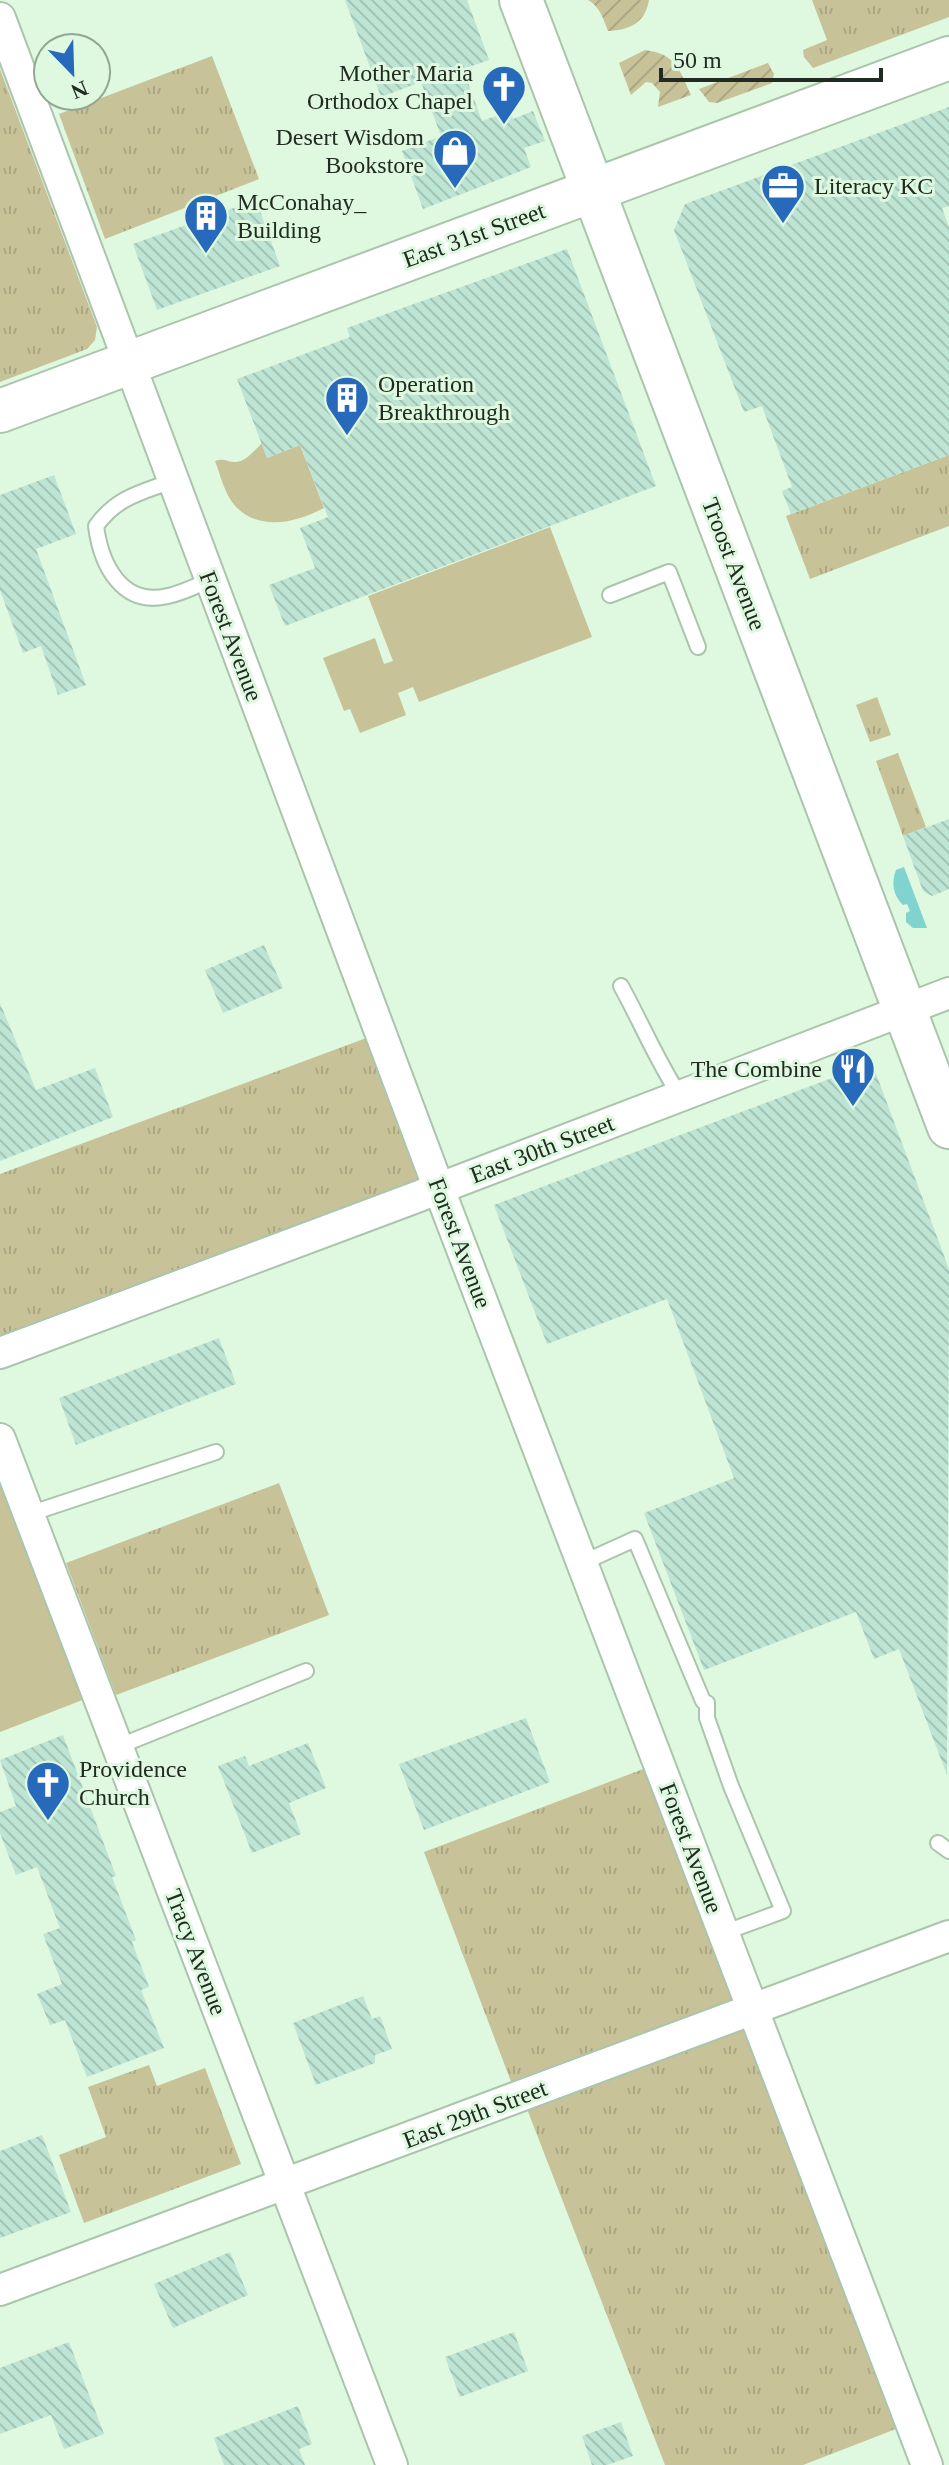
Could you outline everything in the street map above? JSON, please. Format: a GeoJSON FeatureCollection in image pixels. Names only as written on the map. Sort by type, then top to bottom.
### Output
{"type":"FeatureCollection","features":[{"type":"Feature","properties":{"kind":"main road","name":"Troost Avenue"},"geometry":{"type":"LineString","coordinates":[[521,0],[949,1127]]}},
{"type":"Feature","properties":{"kind":"main road","name":"East 31st Street"},"geometry":{"type":"LineString","coordinates":[[0,411],[949,58]]}},
{"type":"Feature","properties":{"kind":"street","name":"Forest Avenue"},"geometry":{"type":"LineString","coordinates":[[0,18],[439,1189],[927,2465]]}},
{"type":"Feature","properties":{"kind":"street","name":"East 30th Street"},"geometry":{"type":"LineString","coordinates":[[0,1353],[949,993]]}},
{"type":"Feature","properties":{"kind":"street","name":"Tracy Avenue"},"geometry":{"type":"LineString","coordinates":[[0,1439],[392,2465]]}},
{"type":"Feature","properties":{"kind":"street","name":"East 29th Street"},"geometry":{"type":"LineString","coordinates":[[0,2290],[949,1936]]}},
{"type":"Feature","properties":{"kind":"lane"},"geometry":{"type":"LineString","coordinates":[[172,481],[131,496],[109,509],[96,526],[106,564],[130,594],[150,598],[167,596],[210,580]]}},
{"type":"Feature","properties":{"kind":"lane"},"geometry":{"type":"LineString","coordinates":[[610,595],[669,572],[698,647]]}},
{"type":"Feature","properties":{"kind":"lane"},"geometry":{"type":"LineString","coordinates":[[621,986],[680,1096]]}},
{"type":"Feature","properties":{"kind":"lane"},"geometry":{"type":"LineString","coordinates":[[29,1514],[216,1452]]}},
{"type":"Feature","properties":{"kind":"lane"},"geometry":{"type":"LineString","coordinates":[[582,1563],[635,1539],[703,1701],[707,1703],[707,1718],[731,1786],[783,1911],[723,1933]]}},
{"type":"Feature","properties":{"kind":"lane"},"geometry":{"type":"LineString","coordinates":[[117,1747],[306,1671]]}},
{"type":"Feature","properties":{"kind":"green space"},"geometry":{"type":"Polygon","coordinates":[[[588,0],[649,0],[644,14],[635,24],[608,31],[598,9],[588,0]]]}},
{"type":"Feature","properties":{"kind":"green space"},"geometry":{"type":"Polygon","coordinates":[[[812,0],[949,0],[949,17],[813,68],[804,57],[803,50],[827,40],[812,0]]]}},
{"type":"Feature","properties":{"kind":"green space"},"geometry":{"type":"Polygon","coordinates":[[[645,50],[670,59],[691,95],[658,107],[660,92],[652,83],[646,82],[631,95],[619,63],[645,50]]]}},
{"type":"Feature","properties":{"kind":"green space"},"geometry":{"type":"Polygon","coordinates":[[[212,56],[259,179],[105,239],[59,114],[112,112],[112,94],[212,56]]]}},
{"type":"Feature","properties":{"kind":"green space"},"geometry":{"type":"Polygon","coordinates":[[[768,63],[774,74],[772,83],[717,103],[709,102],[699,89],[768,63]]]}},
{"type":"Feature","properties":{"kind":"green space"},"geometry":{"type":"Polygon","coordinates":[[[0,69],[97,327],[95,340],[87,349],[0,382],[0,69]]]}},
{"type":"Feature","properties":{"kind":"green space"},"geometry":{"type":"Polygon","coordinates":[[[262,443],[267,458],[300,445],[324,508],[301,518],[276,522],[252,518],[241,512],[224,488],[215,461],[242,460],[262,443]]]}},
{"type":"Feature","properties":{"kind":"green space"},"geometry":{"type":"Polygon","coordinates":[[[949,455],[949,526],[810,579],[786,516],[949,455]]]}},
{"type":"Feature","properties":{"kind":"green space"},"geometry":{"type":"Polygon","coordinates":[[[550,527],[592,637],[419,702],[413,687],[398,693],[406,715],[360,733],[350,709],[344,711],[323,658],[375,638],[384,664],[393,661],[368,596],[550,527]]]}},
{"type":"Feature","properties":{"kind":"green space"},"geometry":{"type":"Polygon","coordinates":[[[877,697],[891,735],[870,742],[856,705],[877,697]]]}},
{"type":"Feature","properties":{"kind":"green space"},"geometry":{"type":"Polygon","coordinates":[[[898,753],[926,827],[903,836],[876,761],[898,753]]]}},
{"type":"Feature","properties":{"kind":"green space"},"geometry":{"type":"Polygon","coordinates":[[[369,1037],[422,1180],[0,1337],[0,1174],[369,1037]]]}},
{"type":"Feature","properties":{"kind":"green space"},"geometry":{"type":"Polygon","coordinates":[[[0,1475],[85,1699],[0,1732],[0,1475]]]}},
{"type":"Feature","properties":{"kind":"green space"},"geometry":{"type":"Polygon","coordinates":[[[279,1483],[329,1615],[116,1695],[66,1563],[279,1483]]]}},
{"type":"Feature","properties":{"kind":"green space"},"geometry":{"type":"Polygon","coordinates":[[[646,1768],[734,2004],[513,2087],[424,1852],[646,1768]]]}},
{"type":"Feature","properties":{"kind":"green space"},"geometry":{"type":"Polygon","coordinates":[[[747,2028],[901,2427],[803,2465],[665,2465],[527,2109],[747,2028]]]}},
{"type":"Feature","properties":{"kind":"green space"},"geometry":{"type":"Polygon","coordinates":[[[149,2065],[157,2086],[205,2068],[241,2164],[84,2223],[59,2155],[106,2137],[88,2087],[149,2065]]]}},
{"type":"Feature","properties":{"kind":"water"},"geometry":{"type":"Polygon","coordinates":[[[904,867],[927,928],[913,928],[906,922],[906,913],[910,911],[895,893],[896,870],[904,867]]]}},
{"type":"Feature","properties":{"kind":"building"},"geometry":{"type":"Polygon","coordinates":[[[345,0],[467,0],[489,60],[463,69],[482,121],[510,111],[513,119],[533,111],[545,141],[524,148],[531,167],[423,209],[402,151],[441,136],[421,82],[381,97],[345,0]]]}},
{"type":"Feature","properties":{"kind":"building"},"geometry":{"type":"Polygon","coordinates":[[[949,107],[949,206],[942,208],[949,227],[949,455],[791,514],[782,491],[792,487],[762,406],[744,412],[674,230],[685,204],[949,107]]]}},
{"type":"Feature","properties":{"kind":"building","name":"McConahay_ Building"},"geometry":{"type":"Polygon","coordinates":[[[256,200],[280,266],[157,310],[133,244],[256,200]]]}},
{"type":"Feature","properties":{"kind":"building","name":"Operation Breakthrough"},"geometry":{"type":"Polygon","coordinates":[[[567,249],[656,486],[285,626],[269,585],[315,568],[300,528],[328,517],[300,445],[267,458],[237,379],[350,337],[347,328],[567,249]]]}},
{"type":"Feature","properties":{"kind":"building"},"geometry":{"type":"Polygon","coordinates":[[[54,475],[76,534],[36,549],[86,685],[58,695],[41,646],[23,653],[0,590],[0,495],[54,475]]]}},
{"type":"Feature","properties":{"kind":"building"},"geometry":{"type":"Polygon","coordinates":[[[949,819],[949,889],[932,896],[923,891],[903,836],[949,819]]]}},
{"type":"Feature","properties":{"kind":"building"},"geometry":{"type":"Polygon","coordinates":[[[264,945],[283,988],[223,1013],[205,970],[264,945]]]}},
{"type":"Feature","properties":{"kind":"building"},"geometry":{"type":"Polygon","coordinates":[[[0,1003],[36,1090],[95,1068],[113,1117],[0,1161],[0,1003]]]}},
{"type":"Feature","properties":{"kind":"building"},"geometry":{"type":"Polygon","coordinates":[[[872,1063],[949,1269],[947,1775],[899,1649],[874,1659],[856,1612],[704,1670],[644,1513],[734,1478],[667,1299],[547,1344],[494,1205],[872,1063]]]}},
{"type":"Feature","properties":{"kind":"building"},"geometry":{"type":"Polygon","coordinates":[[[219,1338],[236,1384],[76,1445],[59,1398],[219,1338]]]}},
{"type":"Feature","properties":{"kind":"building"},"geometry":{"type":"Polygon","coordinates":[[[526,1718],[550,1782],[424,1830],[399,1764],[526,1718]]]}},
{"type":"Feature","properties":{"kind":"building"},"geometry":{"type":"Polygon","coordinates":[[[63,1735],[116,1876],[112,1877],[136,1940],[132,1942],[149,1987],[141,1990],[164,2048],[87,2077],[65,2020],[50,2025],[37,1994],[62,1984],[43,1934],[60,1928],[37,1867],[16,1875],[0,1833],[0,1812],[16,1806],[0,1760],[63,1735]]]}},
{"type":"Feature","properties":{"kind":"building"},"geometry":{"type":"Polygon","coordinates":[[[308,1743],[326,1788],[289,1803],[301,1834],[252,1853],[218,1766],[245,1756],[249,1766],[308,1743]]]}},
{"type":"Feature","properties":{"kind":"building"},"geometry":{"type":"Polygon","coordinates":[[[363,1996],[372,2019],[380,2016],[392,2049],[375,2055],[375,2063],[316,2085],[293,2023],[363,1996]]]}},
{"type":"Feature","properties":{"kind":"building"},"geometry":{"type":"Polygon","coordinates":[[[42,2135],[71,2212],[0,2238],[0,2151],[42,2135]]]}},
{"type":"Feature","properties":{"kind":"building"},"geometry":{"type":"Polygon","coordinates":[[[230,2252],[248,2295],[173,2328],[154,2284],[230,2252]]]}},
{"type":"Feature","properties":{"kind":"building"},"geometry":{"type":"Polygon","coordinates":[[[514,2332],[528,2371],[460,2397],[445,2357],[514,2332]]]}},
{"type":"Feature","properties":{"kind":"building"},"geometry":{"type":"Polygon","coordinates":[[[69,2342],[104,2434],[64,2449],[51,2415],[0,2434],[0,2368],[69,2342]]]}},
{"type":"Feature","properties":{"kind":"building"},"geometry":{"type":"Polygon","coordinates":[[[298,2406],[312,2444],[299,2449],[305,2465],[224,2465],[214,2438],[298,2406]]]}},
{"type":"Feature","properties":{"kind":"building"},"geometry":{"type":"Polygon","coordinates":[[[621,2422],[633,2456],[607,2465],[592,2465],[582,2436],[621,2422]]]}},
{"type":"Feature","properties":{"kind":"place","name":"Mother Maria Orthodox Chapel"},"geometry":{"type":"Point","coordinates":[504,126]}},
{"type":"Feature","properties":{"kind":"place","name":"Desert Wisdom Bookstore"},"geometry":{"type":"Point","coordinates":[455,190]}},
{"type":"Feature","properties":{"kind":"place","name":"Literacy KC"},"geometry":{"type":"Point","coordinates":[783,225]}},
{"type":"Feature","properties":{"kind":"place","name":"McConahay_ Building"},"geometry":{"type":"Point","coordinates":[206,255]}},
{"type":"Feature","properties":{"kind":"place","name":"Operation Breakthrough"},"geometry":{"type":"Point","coordinates":[347,437]}},
{"type":"Feature","properties":{"kind":"place","name":"The Combine"},"geometry":{"type":"Point","coordinates":[853,1108]}},
{"type":"Feature","properties":{"kind":"place","name":"Providence Church"},"geometry":{"type":"Point","coordinates":[48,1822]}}]}
